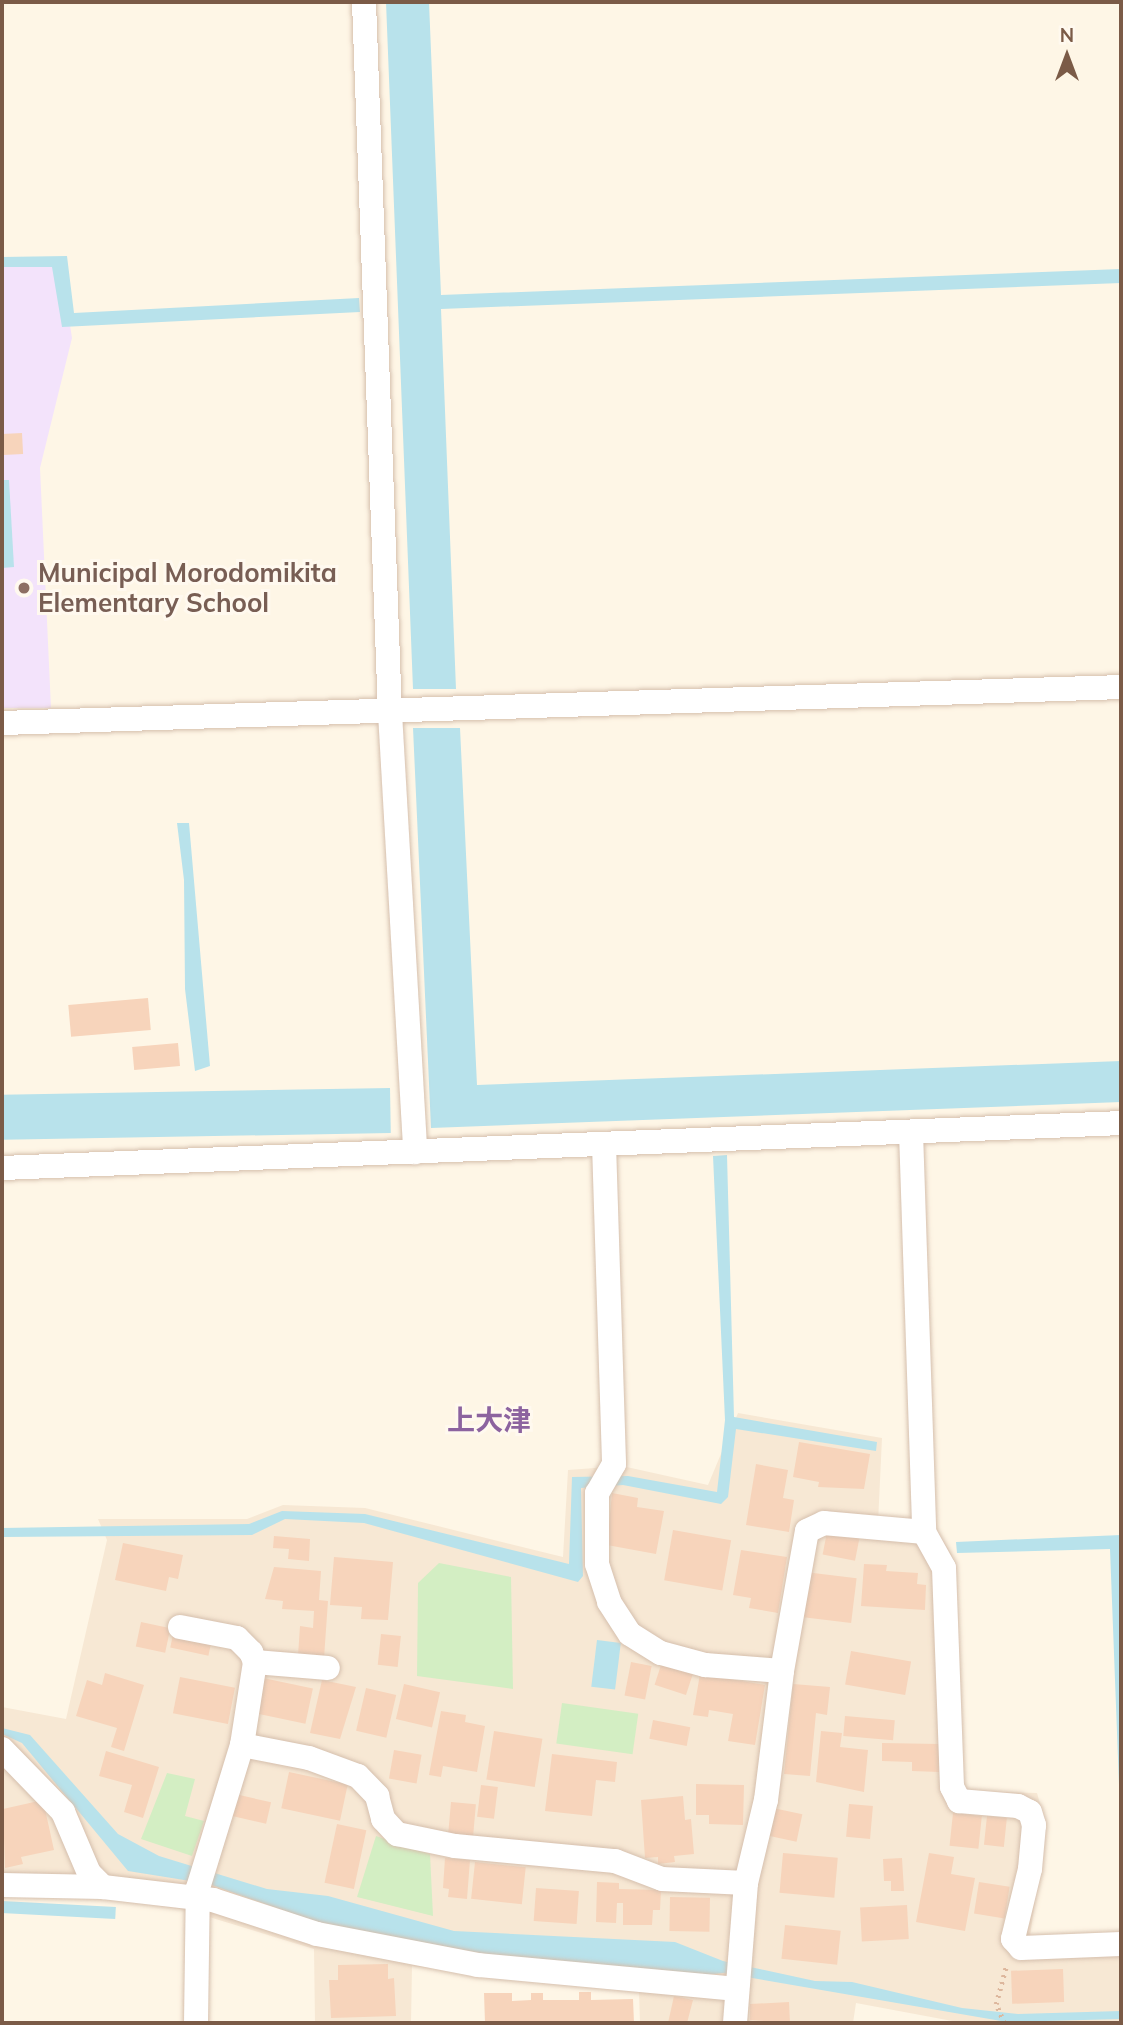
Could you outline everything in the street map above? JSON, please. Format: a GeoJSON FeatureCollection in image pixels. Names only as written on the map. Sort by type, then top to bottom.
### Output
{"type":"FeatureCollection","features":[{"type":"Feature","properties":{"kind":"street"},"geometry":{"type":"LineString","coordinates":[[364,2],[390,713],[415,1152]]}},
{"type":"Feature","properties":{"kind":"street"},"geometry":{"type":"LineString","coordinates":[[2,723],[390,713],[1121,687]]}},
{"type":"Feature","properties":{"kind":"street"},"geometry":{"type":"LineString","coordinates":[[2,1168],[1121,1123]]}},
{"type":"Feature","properties":{"kind":"street"},"geometry":{"type":"LineString","coordinates":[[911,1132],[924,1532],[944,1568],[952,1787],[959,1801],[1018,1806],[1030,1812],[1034,1825],[1030,1869],[1013,1940],[1021,1948],[1120,1944]]}},
{"type":"Feature","properties":{"kind":"street"},"geometry":{"type":"LineString","coordinates":[[604,1144],[614,1464],[603,1483],[597,1564],[610,1602],[630,1634],[661,1653],[705,1665],[782,1671]]}},
{"type":"Feature","properties":{"kind":"street"},"geometry":{"type":"LineString","coordinates":[[735,2023],[746,1883],[766,1800],[782,1671],[807,1531],[824,1523],[924,1532]]}},
{"type":"Feature","properties":{"kind":"street"},"geometry":{"type":"LineString","coordinates":[[180,1627],[237,1638],[255,1662],[242,1745],[204,1863],[198,1894],[196,2023]]}},
{"type":"Feature","properties":{"kind":"street"},"geometry":{"type":"LineString","coordinates":[[255,1662],[328,1668]]}},
{"type":"Feature","properties":{"kind":"street"},"geometry":{"type":"LineString","coordinates":[[242,1745],[309,1758],[358,1776],[377,1796],[383,1819],[397,1833],[455,1846],[615,1861],[662,1880],[746,1883]]}},
{"type":"Feature","properties":{"kind":"street"},"geometry":{"type":"LineString","coordinates":[[2,1749],[62,1812],[89,1873],[103,1887]]}},
{"type":"Feature","properties":{"kind":"street"},"geometry":{"type":"LineString","coordinates":[[2,1885],[103,1887],[198,1894],[317,1934],[478,1965],[737,1976]]}},
{"type":"Feature","properties":{"kind":"path"},"geometry":{"type":"LineString","coordinates":[[1004,2023],[996,2004],[1013,1940]]}},
{"type":"Feature","properties":{"kind":"shaded area","name":"Municipal Morodomikita Elementary School"},"geometry":{"type":"Polygon","coordinates":[[[60,261],[72,338],[40,468],[51,708],[2,708],[2,262],[60,261]]]}},
{"type":"Feature","properties":{"kind":"shaded area"},"geometry":{"type":"Polygon","coordinates":[[[738,1413],[882,1438],[878,1523],[934,1526],[952,1555],[960,1773],[967,1791],[1037,1793],[1046,1825],[1030,1936],[1121,1934],[1121,2023],[963,2023],[856,2003],[853,2023],[640,2023],[639,1991],[412,1966],[411,2023],[315,2023],[314,1949],[186,1910],[2,1882],[2,1707],[66,1719],[107,1540],[98,1519],[247,1519],[283,1505],[365,1508],[563,1557],[568,1470],[622,1466],[708,1485],[738,1413]]]}},
{"type":"Feature","properties":{"kind":"green space"},"geometry":{"type":"Polygon","coordinates":[[[439,1563],[511,1577],[513,1689],[417,1676],[418,1583],[439,1563]]]}},
{"type":"Feature","properties":{"kind":"green space"},"geometry":{"type":"Polygon","coordinates":[[[562,1703],[638,1714],[633,1754],[556,1744],[562,1703]]]}},
{"type":"Feature","properties":{"kind":"green space"},"geometry":{"type":"Polygon","coordinates":[[[167,1773],[195,1779],[185,1816],[204,1821],[192,1856],[141,1839],[167,1773]]]}},
{"type":"Feature","properties":{"kind":"green space"},"geometry":{"type":"Polygon","coordinates":[[[376,1836],[430,1854],[433,1916],[357,1897],[376,1836]]]}},
{"type":"Feature","properties":{"kind":"water"},"geometry":{"type":"Polygon","coordinates":[[[386,2],[429,2],[441,295],[1121,269],[1121,283],[441,309],[456,689],[413,689],[386,2]]]}},
{"type":"Feature","properties":{"kind":"water"},"geometry":{"type":"Polygon","coordinates":[[[67,256],[74,313],[359,298],[360,312],[62,327],[52,267],[2,267],[2,257],[67,256]]]}},
{"type":"Feature","properties":{"kind":"water"},"geometry":{"type":"Polygon","coordinates":[[[2,480],[9,480],[14,567],[2,568],[2,480]]]}},
{"type":"Feature","properties":{"kind":"water"},"geometry":{"type":"Polygon","coordinates":[[[413,728],[460,728],[477,1085],[1121,1061],[1121,1102],[431,1128],[413,728]]]}},
{"type":"Feature","properties":{"kind":"water"},"geometry":{"type":"Polygon","coordinates":[[[177,823],[189,823],[210,1066],[195,1071],[185,989],[184,880],[177,823]]]}},
{"type":"Feature","properties":{"kind":"water"},"geometry":{"type":"Polygon","coordinates":[[[390,1088],[391,1133],[3,1140],[2,1095],[390,1088]]]}},
{"type":"Feature","properties":{"kind":"water"},"geometry":{"type":"Polygon","coordinates":[[[727,1155],[734,1417],[877,1442],[876,1451],[736,1429],[728,1497],[721,1504],[623,1485],[581,1488],[583,1576],[578,1582],[364,1523],[285,1519],[252,1535],[2,1537],[2,1528],[249,1524],[282,1511],[365,1514],[569,1564],[572,1477],[628,1476],[717,1492],[725,1420],[713,1156],[727,1155]]]}},
{"type":"Feature","properties":{"kind":"water"},"geometry":{"type":"Polygon","coordinates":[[[1121,1535],[1121,1837],[1110,1549],[957,1553],[956,1542],[1121,1535]]]}},
{"type":"Feature","properties":{"kind":"water"},"geometry":{"type":"Polygon","coordinates":[[[597,1640],[621,1643],[615,1690],[591,1687],[597,1640]]]}},
{"type":"Feature","properties":{"kind":"water"},"geometry":{"type":"Polygon","coordinates":[[[2,1728],[30,1735],[118,1834],[159,1856],[267,1889],[328,1896],[454,1931],[675,1942],[723,1961],[815,1981],[852,1982],[962,2008],[1018,2014],[1121,2011],[1121,2019],[1007,2022],[723,1973],[697,1976],[513,1959],[322,1924],[209,1884],[128,1871],[22,1743],[2,1734],[2,1728]]]}},
{"type":"Feature","properties":{"kind":"water"},"geometry":{"type":"Polygon","coordinates":[[[2,1901],[116,1907],[115,1919],[2,1913],[2,1901]]]}},
{"type":"Feature","properties":{"kind":"building"},"geometry":{"type":"Polygon","coordinates":[[[22,433],[23,454],[3,455],[2,434],[22,433]]]}},
{"type":"Feature","properties":{"kind":"building"},"geometry":{"type":"Polygon","coordinates":[[[148,998],[151,1030],[71,1037],[68,1005],[148,998]]]}},
{"type":"Feature","properties":{"kind":"building"},"geometry":{"type":"Polygon","coordinates":[[[178,1043],[180,1066],[134,1070],[132,1047],[178,1043]]]}},
{"type":"Feature","properties":{"kind":"building"},"geometry":{"type":"Polygon","coordinates":[[[799,1442],[870,1454],[864,1489],[818,1487],[819,1482],[793,1477],[799,1442]]]}},
{"type":"Feature","properties":{"kind":"building"},"geometry":{"type":"Polygon","coordinates":[[[756,1464],[788,1470],[783,1498],[794,1500],[789,1532],[746,1525],[756,1464]]]}},
{"type":"Feature","properties":{"kind":"building"},"geometry":{"type":"Polygon","coordinates":[[[612,1493],[638,1498],[637,1507],[664,1511],[656,1554],[607,1545],[612,1493]]]}},
{"type":"Feature","properties":{"kind":"building"},"geometry":{"type":"Polygon","coordinates":[[[673,1530],[731,1540],[722,1590],[664,1580],[673,1530]]]}},
{"type":"Feature","properties":{"kind":"building"},"geometry":{"type":"Polygon","coordinates":[[[827,1532],[859,1538],[855,1561],[823,1555],[827,1532]]]}},
{"type":"Feature","properties":{"kind":"building"},"geometry":{"type":"Polygon","coordinates":[[[274,1536],[310,1539],[309,1561],[288,1559],[289,1549],[273,1548],[274,1536]]]}},
{"type":"Feature","properties":{"kind":"building"},"geometry":{"type":"Polygon","coordinates":[[[123,1543],[183,1555],[178,1579],[169,1577],[166,1591],[115,1580],[123,1543]]]}},
{"type":"Feature","properties":{"kind":"building"},"geometry":{"type":"Polygon","coordinates":[[[741,1550],[787,1557],[778,1613],[749,1608],[751,1598],[733,1595],[741,1550]]]}},
{"type":"Feature","properties":{"kind":"building"},"geometry":{"type":"Polygon","coordinates":[[[334,1557],[393,1562],[388,1620],[361,1619],[362,1607],[330,1605],[334,1557]]]}},
{"type":"Feature","properties":{"kind":"building"},"geometry":{"type":"Polygon","coordinates":[[[864,1564],[887,1565],[886,1571],[918,1573],[917,1584],[926,1585],[925,1610],[861,1606],[864,1564]]]}},
{"type":"Feature","properties":{"kind":"building"},"geometry":{"type":"Polygon","coordinates":[[[274,1567],[321,1571],[319,1600],[328,1601],[324,1658],[298,1656],[300,1626],[313,1628],[314,1611],[282,1609],[283,1601],[265,1599],[274,1567]]]}},
{"type":"Feature","properties":{"kind":"building"},"geometry":{"type":"Polygon","coordinates":[[[805,1572],[857,1578],[851,1623],[800,1617],[805,1572]]]}},
{"type":"Feature","properties":{"kind":"building"},"geometry":{"type":"Polygon","coordinates":[[[141,1622],[170,1628],[165,1653],[136,1646],[141,1622]]]}},
{"type":"Feature","properties":{"kind":"building"},"geometry":{"type":"Polygon","coordinates":[[[174,1630],[212,1638],[208,1656],[170,1648],[174,1630]]]}},
{"type":"Feature","properties":{"kind":"building"},"geometry":{"type":"Polygon","coordinates":[[[381,1634],[401,1636],[398,1667],[378,1665],[381,1634]]]}},
{"type":"Feature","properties":{"kind":"building"},"geometry":{"type":"Polygon","coordinates":[[[851,1651],[911,1662],[905,1695],[845,1684],[851,1651]]]}},
{"type":"Feature","properties":{"kind":"building"},"geometry":{"type":"Polygon","coordinates":[[[631,1662],[652,1666],[645,1699],[625,1695],[631,1662]]]}},
{"type":"Feature","properties":{"kind":"building"},"geometry":{"type":"Polygon","coordinates":[[[662,1662],[693,1672],[686,1695],[655,1685],[662,1662]]]}},
{"type":"Feature","properties":{"kind":"building"},"geometry":{"type":"Polygon","coordinates":[[[105,1673],[144,1685],[124,1751],[111,1747],[117,1728],[76,1716],[87,1680],[102,1685],[105,1673]]]}},
{"type":"Feature","properties":{"kind":"building"},"geometry":{"type":"Polygon","coordinates":[[[700,1674],[765,1685],[755,1745],[728,1741],[733,1714],[709,1710],[708,1717],[693,1715],[700,1674]]]}},
{"type":"Feature","properties":{"kind":"building"},"geometry":{"type":"Polygon","coordinates":[[[180,1677],[235,1688],[228,1724],[173,1713],[180,1677]]]}},
{"type":"Feature","properties":{"kind":"building"},"geometry":{"type":"Polygon","coordinates":[[[263,1678],[313,1689],[305,1724],[256,1713],[263,1678]]]}},
{"type":"Feature","properties":{"kind":"building"},"geometry":{"type":"Polygon","coordinates":[[[322,1680],[356,1687],[340,1739],[310,1733],[322,1680]]]}},
{"type":"Feature","properties":{"kind":"building"},"geometry":{"type":"Polygon","coordinates":[[[404,1684],[440,1692],[432,1727],[396,1719],[404,1684]]]}},
{"type":"Feature","properties":{"kind":"building"},"geometry":{"type":"Polygon","coordinates":[[[793,1684],[830,1687],[827,1715],[816,1713],[810,1776],[784,1774],[793,1684]]]}},
{"type":"Feature","properties":{"kind":"building"},"geometry":{"type":"Polygon","coordinates":[[[366,1688],[396,1695],[386,1738],[356,1731],[366,1688]]]}},
{"type":"Feature","properties":{"kind":"building"},"geometry":{"type":"Polygon","coordinates":[[[441,1711],[466,1715],[465,1722],[485,1726],[477,1772],[443,1766],[441,1777],[429,1775],[441,1711]]]}},
{"type":"Feature","properties":{"kind":"building"},"geometry":{"type":"Polygon","coordinates":[[[845,1716],[895,1720],[893,1740],[843,1736],[845,1716]]]}},
{"type":"Feature","properties":{"kind":"building"},"geometry":{"type":"Polygon","coordinates":[[[653,1720],[690,1727],[687,1746],[649,1739],[653,1720]]]}},
{"type":"Feature","properties":{"kind":"building"},"geometry":{"type":"Polygon","coordinates":[[[494,1731],[542,1739],[535,1787],[486,1779],[494,1731]]]}},
{"type":"Feature","properties":{"kind":"building"},"geometry":{"type":"Polygon","coordinates":[[[821,1731],[842,1733],[840,1747],[868,1750],[864,1792],[816,1782],[821,1731]]]}},
{"type":"Feature","properties":{"kind":"building"},"geometry":{"type":"Polygon","coordinates":[[[882,1743],[939,1744],[939,1772],[912,1771],[912,1762],[882,1761],[882,1743]]]}},
{"type":"Feature","properties":{"kind":"building"},"geometry":{"type":"Polygon","coordinates":[[[394,1750],[422,1755],[417,1783],[389,1779],[394,1750]]]}},
{"type":"Feature","properties":{"kind":"building"},"geometry":{"type":"Polygon","coordinates":[[[106,1751],[159,1767],[143,1818],[124,1812],[132,1785],[99,1776],[106,1751]]]}},
{"type":"Feature","properties":{"kind":"building"},"geometry":{"type":"Polygon","coordinates":[[[552,1754],[617,1762],[615,1782],[596,1780],[592,1816],[545,1811],[552,1754]]]}},
{"type":"Feature","properties":{"kind":"building"},"geometry":{"type":"Polygon","coordinates":[[[289,1772],[348,1784],[340,1821],[281,1808],[289,1772]]]}},
{"type":"Feature","properties":{"kind":"building"},"geometry":{"type":"Polygon","coordinates":[[[696,1784],[744,1785],[743,1825],[709,1824],[709,1815],[696,1815],[696,1784]]]}},
{"type":"Feature","properties":{"kind":"building"},"geometry":{"type":"Polygon","coordinates":[[[481,1785],[498,1787],[494,1819],[477,1817],[481,1785]]]}},
{"type":"Feature","properties":{"kind":"building"},"geometry":{"type":"Polygon","coordinates":[[[235,1794],[271,1802],[266,1824],[230,1815],[235,1794]]]}},
{"type":"Feature","properties":{"kind":"building"},"geometry":{"type":"Polygon","coordinates":[[[683,1796],[685,1820],[691,1819],[694,1854],[674,1856],[675,1862],[658,1864],[658,1857],[645,1858],[641,1800],[683,1796]]]}},
{"type":"Feature","properties":{"kind":"building"},"geometry":{"type":"Polygon","coordinates":[[[43,1800],[54,1850],[21,1857],[23,1864],[5,1868],[3,1809],[43,1800]]]}},
{"type":"Feature","properties":{"kind":"building"},"geometry":{"type":"Polygon","coordinates":[[[451,1802],[476,1804],[473,1838],[448,1836],[451,1802]]]}},
{"type":"Feature","properties":{"kind":"building"},"geometry":{"type":"Polygon","coordinates":[[[849,1804],[873,1806],[870,1839],[846,1837],[849,1804]]]}},
{"type":"Feature","properties":{"kind":"building"},"geometry":{"type":"Polygon","coordinates":[[[773,1808],[802,1814],[797,1842],[767,1835],[773,1808]]]}},
{"type":"Feature","properties":{"kind":"building"},"geometry":{"type":"Polygon","coordinates":[[[953,1813],[982,1816],[978,1849],[950,1846],[953,1813]]]}},
{"type":"Feature","properties":{"kind":"building"},"geometry":{"type":"Polygon","coordinates":[[[987,1816],[1007,1818],[1004,1847],[984,1845],[987,1816]]]}},
{"type":"Feature","properties":{"kind":"building"},"geometry":{"type":"Polygon","coordinates":[[[337,1824],[366,1830],[354,1889],[325,1883],[337,1824]]]}},
{"type":"Feature","properties":{"kind":"building"},"geometry":{"type":"Polygon","coordinates":[[[783,1853],[838,1858],[834,1898],[780,1893],[783,1853]]]}},
{"type":"Feature","properties":{"kind":"building"},"geometry":{"type":"Polygon","coordinates":[[[929,1853],[954,1857],[951,1874],[975,1878],[965,1931],[916,1922],[929,1853]]]}},
{"type":"Feature","properties":{"kind":"building"},"geometry":{"type":"Polygon","coordinates":[[[445,1858],[470,1860],[467,1899],[448,1897],[449,1889],[443,1888],[445,1858]]]}},
{"type":"Feature","properties":{"kind":"building"},"geometry":{"type":"Polygon","coordinates":[[[902,1858],[904,1891],[891,1891],[891,1881],[884,1881],[883,1859],[902,1858]]]}},
{"type":"Feature","properties":{"kind":"building"},"geometry":{"type":"Polygon","coordinates":[[[475,1862],[526,1867],[522,1904],[471,1899],[475,1862]]]}},
{"type":"Feature","properties":{"kind":"building"},"geometry":{"type":"Polygon","coordinates":[[[597,1882],[619,1883],[619,1889],[661,1890],[660,1910],[653,1910],[652,1925],[623,1925],[623,1903],[617,1903],[616,1923],[596,1922],[597,1882]]]}},
{"type":"Feature","properties":{"kind":"building"},"geometry":{"type":"Polygon","coordinates":[[[979,1882],[1010,1887],[1005,1918],[974,1914],[979,1882]]]}},
{"type":"Feature","properties":{"kind":"building"},"geometry":{"type":"Polygon","coordinates":[[[536,1888],[579,1891],[577,1924],[534,1921],[536,1888]]]}},
{"type":"Feature","properties":{"kind":"building"},"geometry":{"type":"Polygon","coordinates":[[[670,1897],[710,1898],[709,1932],[669,1931],[670,1897]]]}},
{"type":"Feature","properties":{"kind":"building"},"geometry":{"type":"Polygon","coordinates":[[[907,1905],[909,1939],[862,1941],[860,1907],[907,1905]]]}},
{"type":"Feature","properties":{"kind":"building"},"geometry":{"type":"Polygon","coordinates":[[[785,1925],[841,1931],[837,1965],[781,1959],[785,1925]]]}},
{"type":"Feature","properties":{"kind":"building"},"geometry":{"type":"Polygon","coordinates":[[[388,1964],[388,1979],[394,1978],[396,2016],[331,2018],[329,1980],[338,1980],[338,1965],[388,1964]]]}},
{"type":"Feature","properties":{"kind":"building"},"geometry":{"type":"Polygon","coordinates":[[[1063,1969],[1064,2002],[1012,2004],[1011,1971],[1063,1969]]]}},
{"type":"Feature","properties":{"kind":"building"},"geometry":{"type":"Polygon","coordinates":[[[579,1992],[591,1992],[591,2000],[633,1999],[634,2023],[485,2023],[484,1993],[512,1993],[512,2001],[531,2000],[531,1993],[543,1993],[543,2000],[579,2000],[579,1992]]]}},
{"type":"Feature","properties":{"kind":"building"},"geometry":{"type":"Polygon","coordinates":[[[674,1996],[693,2000],[687,2023],[668,2023],[674,1996]]]}},
{"type":"Feature","properties":{"kind":"building"},"geometry":{"type":"Polygon","coordinates":[[[789,2002],[790,2023],[750,2020],[750,2004],[789,2002]]]}},
{"type":"Feature","properties":{"kind":"place","name":"Municipal Morodomikita Elementary School"},"geometry":{"type":"Point","coordinates":[24,588]}},
{"type":"Feature","properties":{"kind":"district","name":"上大津"},"geometry":{"type":"Point","coordinates":[489,1420]}}]}
